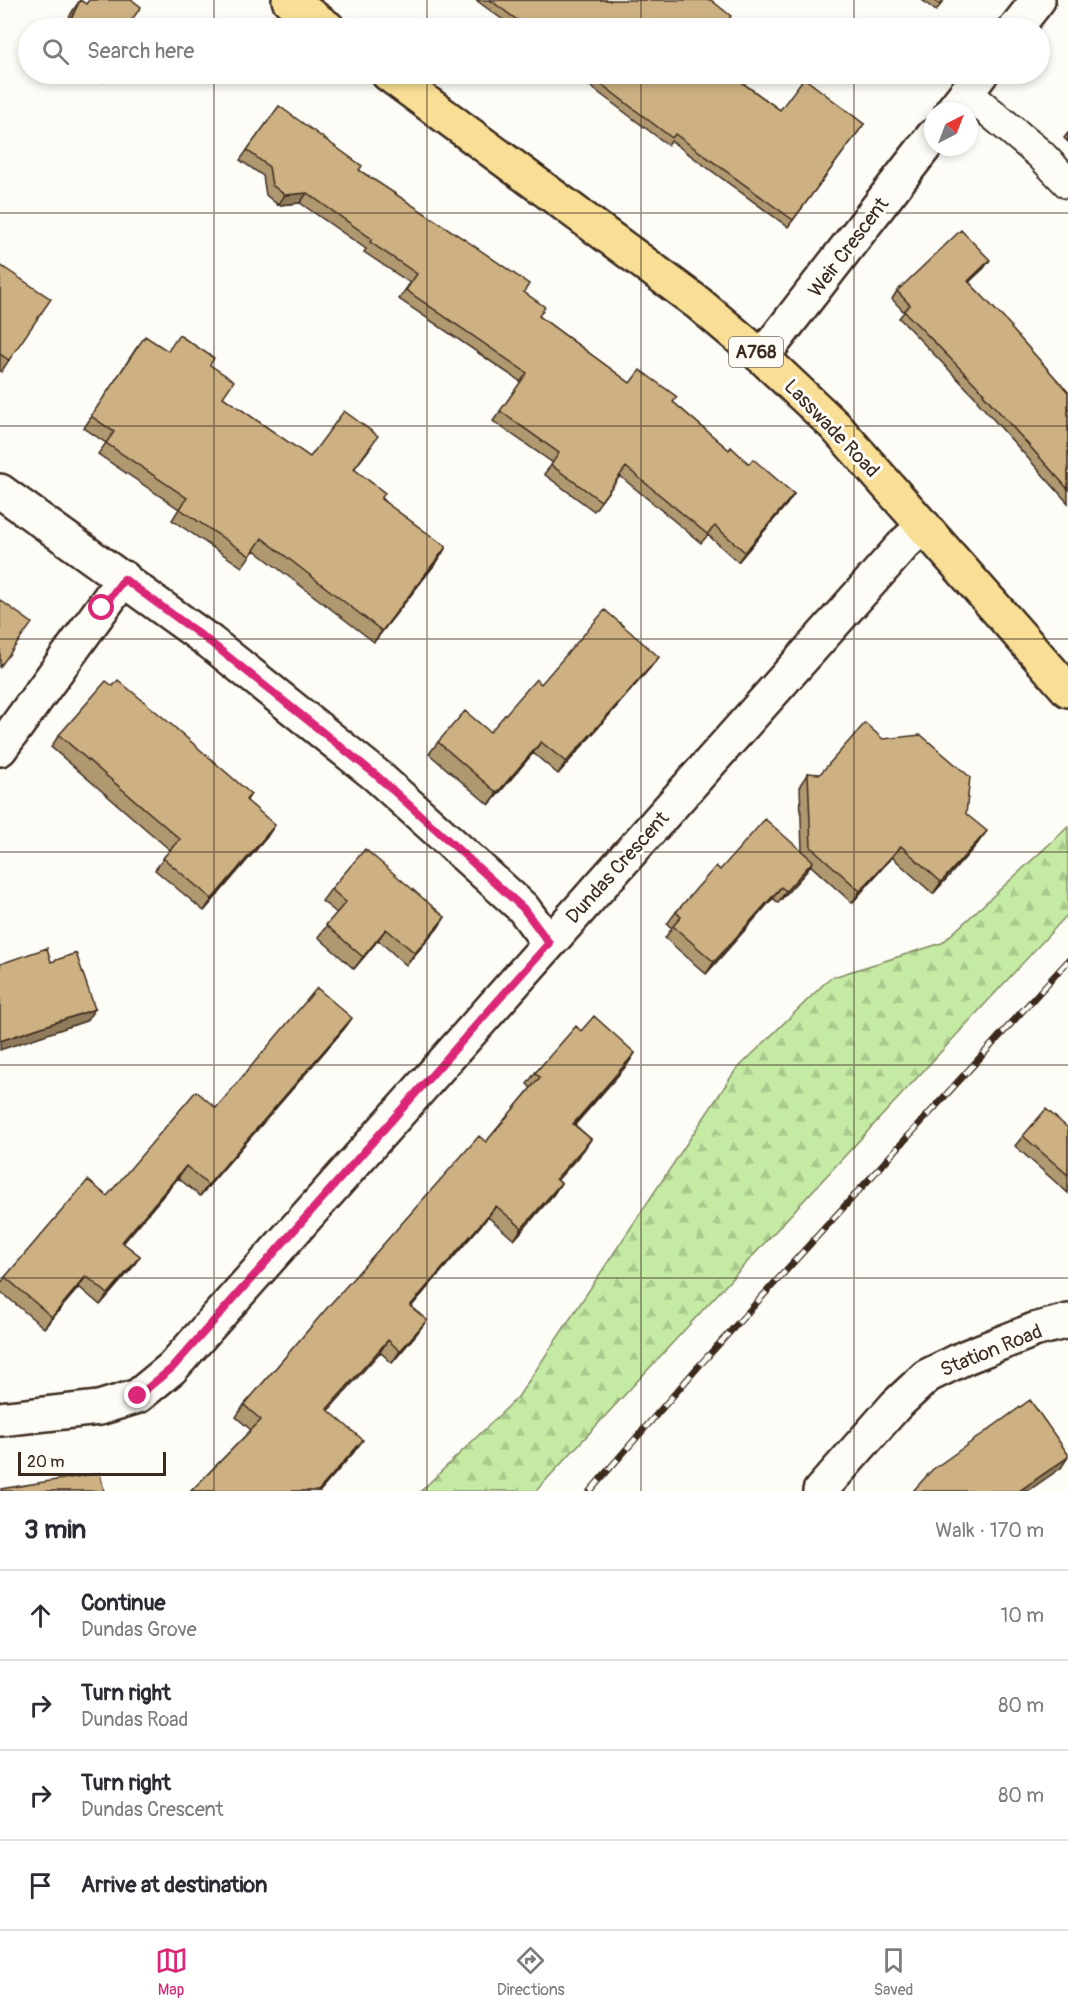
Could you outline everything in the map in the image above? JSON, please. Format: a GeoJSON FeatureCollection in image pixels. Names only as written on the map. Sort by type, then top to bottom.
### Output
{"type":"FeatureCollection","features":[{"type":"Feature","properties":{"kind":"main road"},"geometry":{"type":"LineString","coordinates":[[289,0],[314,18]]}},
{"type":"Feature","properties":{"kind":"main road","name":"Lasswade Road"},"geometry":{"type":"LineString","coordinates":[[402,84],[698,303],[762,357],[835,426],[1068,690]]}},
{"type":"Feature","properties":{"kind":"street"},"geometry":{"type":"LineString","coordinates":[[1024,18],[1038,0]]}},
{"type":"Feature","properties":{"kind":"street","name":"Weir Crescent"},"geometry":{"type":"LineString","coordinates":[[762,357],[924,148]]}},
{"type":"Feature","properties":{"kind":"street"},"geometry":{"type":"LineString","coordinates":[[0,491],[210,642],[376,775],[523,908],[549,943]]}},
{"type":"Feature","properties":{"kind":"street","name":"Dundas Crescent"},"geometry":{"type":"LineString","coordinates":[[0,1419],[99,1408],[138,1396],[172,1368],[905,543],[924,526]]}},
{"type":"Feature","properties":{"kind":"street"},"geometry":{"type":"LineString","coordinates":[[0,749],[124,579]]}},
{"type":"Feature","properties":{"kind":"street","name":"Station Road"},"geometry":{"type":"LineString","coordinates":[[820,1491],[896,1405],[927,1376],[966,1357],[1024,1334],[1068,1321]]}},
{"type":"Feature","properties":{"kind":"lane"},"geometry":{"type":"LineString","coordinates":[[966,92],[1040,154],[1068,183]]}},
{"type":"Feature","properties":{"kind":"green space"},"geometry":{"type":"Polygon","coordinates":[[[1068,827],[1068,914],[536,1491],[421,1491],[518,1397],[735,1071],[830,978],[942,943],[1068,827]]]}},
{"type":"Feature","properties":{"kind":"building"},"geometry":{"type":"Polygon","coordinates":[[[80,0],[86,4],[89,0],[132,0],[141,7],[133,18],[72,18],[80,0]]]}},
{"type":"Feature","properties":{"kind":"building"},"geometry":{"type":"Polygon","coordinates":[[[490,0],[711,0],[731,16],[729,18],[514,18],[490,0]]]}},
{"type":"Feature","properties":{"kind":"building"},"geometry":{"type":"Polygon","coordinates":[[[934,0],[944,0],[940,5],[934,0]]]}},
{"type":"Feature","properties":{"kind":"building"},"geometry":{"type":"Polygon","coordinates":[[[601,84],[744,84],[780,110],[800,84],[812,84],[864,124],[793,220],[675,134],[672,138],[601,84]]]}},
{"type":"Feature","properties":{"kind":"building"},"geometry":{"type":"Polygon","coordinates":[[[279,106],[362,166],[359,170],[529,284],[524,292],[545,307],[539,316],[630,383],[640,370],[677,397],[673,402],[729,450],[731,447],[749,464],[753,459],[794,494],[745,552],[715,526],[707,534],[626,467],[601,501],[551,465],[559,453],[500,411],[527,373],[406,290],[417,274],[370,242],[372,239],[307,193],[285,195],[272,185],[269,167],[247,150],[279,106]]]}},
{"type":"Feature","properties":{"kind":"building"},"geometry":{"type":"Polygon","coordinates":[[[961,230],[990,260],[968,281],[1012,327],[1068,392],[1068,489],[984,393],[904,311],[910,305],[897,291],[961,230]]]}},
{"type":"Feature","properties":{"kind":"building"},"geometry":{"type":"Polygon","coordinates":[[[0,265],[51,299],[9,360],[0,354],[0,265]]]}},
{"type":"Feature","properties":{"kind":"building"},"geometry":{"type":"Polygon","coordinates":[[[179,335],[214,358],[210,365],[234,381],[223,397],[310,457],[344,411],[378,436],[354,469],[385,493],[381,499],[446,547],[382,631],[262,538],[250,556],[180,509],[187,498],[106,443],[114,432],[91,416],[145,336],[168,351],[179,335]]]}},
{"type":"Feature","properties":{"kind":"building"},"geometry":{"type":"Polygon","coordinates":[[[0,600],[32,623],[0,667],[0,600]]]}},
{"type":"Feature","properties":{"kind":"building"},"geometry":{"type":"Polygon","coordinates":[[[605,610],[659,657],[566,762],[541,742],[497,793],[438,742],[465,711],[490,732],[536,679],[541,684],[605,610]]]}},
{"type":"Feature","properties":{"kind":"building"},"geometry":{"type":"Polygon","coordinates":[[[118,680],[251,794],[246,800],[275,825],[212,899],[163,858],[180,839],[59,735],[106,681],[113,686],[118,680]]]}},
{"type":"Feature","properties":{"kind":"building"},"geometry":{"type":"Polygon","coordinates":[[[865,723],[883,739],[921,735],[970,777],[966,814],[987,831],[941,882],[901,846],[860,891],[811,847],[808,773],[820,774],[865,723]]]}},
{"type":"Feature","properties":{"kind":"building"},"geometry":{"type":"Polygon","coordinates":[[[765,819],[813,861],[786,891],[781,887],[714,962],[673,926],[681,917],[676,912],[716,866],[720,870],[765,819]]]}},
{"type":"Feature","properties":{"kind":"building"},"geometry":{"type":"Polygon","coordinates":[[[365,849],[445,917],[415,953],[386,929],[363,957],[326,925],[346,902],[331,889],[365,849]]]}},
{"type":"Feature","properties":{"kind":"building"},"geometry":{"type":"Polygon","coordinates":[[[47,948],[51,962],[76,953],[95,1009],[0,1041],[0,964],[47,948]]]}},
{"type":"Feature","properties":{"kind":"building"},"geometry":{"type":"Polygon","coordinates":[[[317,988],[352,1018],[208,1185],[186,1166],[122,1242],[140,1256],[108,1294],[86,1276],[52,1317],[5,1277],[88,1180],[107,1196],[196,1091],[216,1108],[317,988]]]}},
{"type":"Feature","properties":{"kind":"building"},"geometry":{"type":"Polygon","coordinates":[[[594,1016],[635,1053],[573,1124],[591,1139],[556,1179],[561,1183],[522,1228],[496,1206],[410,1306],[427,1320],[400,1351],[388,1340],[327,1409],[363,1440],[318,1491],[191,1491],[261,1420],[244,1405],[479,1136],[486,1142],[540,1077],[535,1073],[576,1026],[581,1031],[594,1016]]]}},
{"type":"Feature","properties":{"kind":"building"},"geometry":{"type":"Polygon","coordinates":[[[1046,1109],[1068,1128],[1068,1175],[1023,1136],[1046,1109]]]}},
{"type":"Feature","properties":{"kind":"building"},"geometry":{"type":"Polygon","coordinates":[[[1030,1400],[1068,1457],[1019,1491],[913,1491],[932,1470],[1030,1400]]]}},
{"type":"Feature","properties":{"kind":"building"},"geometry":{"type":"Polygon","coordinates":[[[100,1473],[104,1491],[1,1491],[1,1489],[100,1473]]]}},
{"type":"Feature","properties":{"kind":"railway"},"geometry":{"type":"LineString","coordinates":[[590,1491],[698,1367],[1068,961]]}},
{"type":"Feature","properties":{"kind":"route"},"geometry":{"type":"LineString","coordinates":[[102,608],[124,579],[210,642],[376,775],[523,908],[549,943],[172,1368],[138,1396]]}}]}
